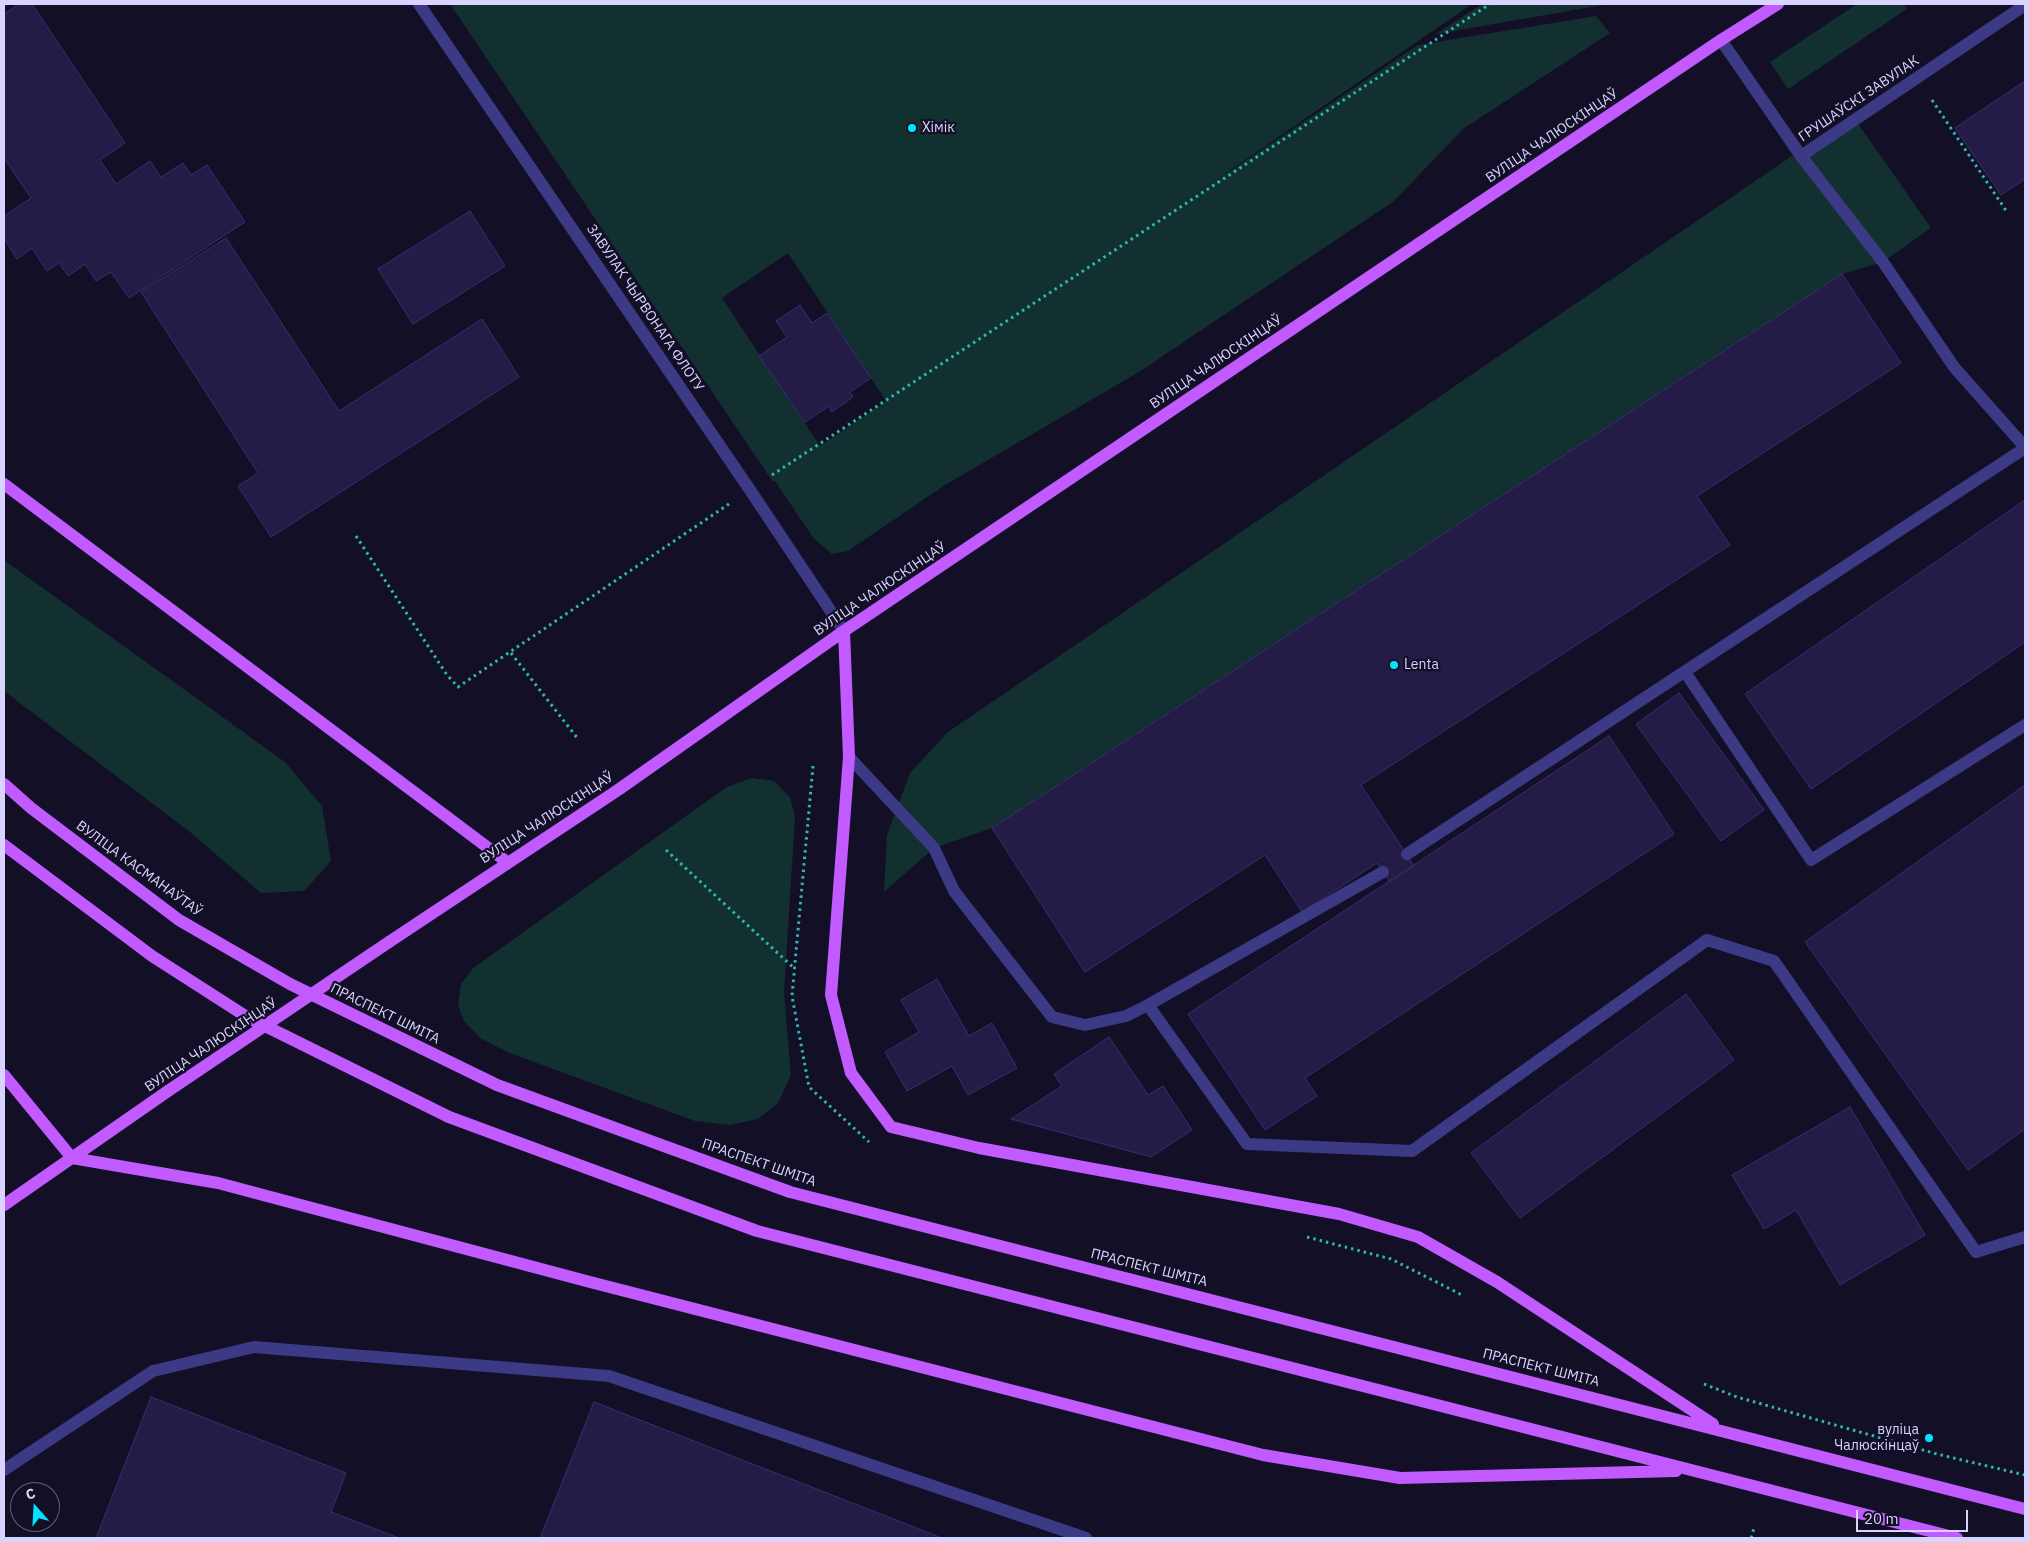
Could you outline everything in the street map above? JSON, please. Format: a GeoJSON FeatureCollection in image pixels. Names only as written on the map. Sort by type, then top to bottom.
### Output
{"type":"FeatureCollection","features":[{"type":"Feature","properties":{"kind":"main road","name":"ВУЛІЦА ЧАЛЮСКІНЦАЎ"},"geometry":{"type":"LineString","coordinates":[[4,1205],[168,1091],[507,862],[618,790],[844,631],[1721,40],[1778,4]]}},
{"type":"Feature","properties":{"kind":"main road"},"geometry":{"type":"LineString","coordinates":[[4,484],[507,862]]}},
{"type":"Feature","properties":{"kind":"main road"},"geometry":{"type":"LineString","coordinates":[[844,631],[849,757],[831,995],[851,1073],[891,1127],[979,1148],[1339,1214],[1418,1237],[1497,1282],[1722,1430]]}},
{"type":"Feature","properties":{"kind":"main road","name":"ВУЛІЦА КАСМАНАЎТАЎ"},"geometry":{"type":"LineString","coordinates":[[4,784],[31,808],[179,920],[290,984]]}},
{"type":"Feature","properties":{"kind":"main road"},"geometry":{"type":"LineString","coordinates":[[4,845],[152,956],[247,1017],[449,1117],[757,1231],[1958,1538]]}},
{"type":"Feature","properties":{"kind":"main road","name":"ПРАСПЕКТ ШМІТА"},"geometry":{"type":"LineString","coordinates":[[290,984],[497,1086],[790,1192],[2025,1509]]}},
{"type":"Feature","properties":{"kind":"main road"},"geometry":{"type":"LineString","coordinates":[[4,1075],[72,1158],[218,1183],[590,1282],[1263,1455],[1400,1478],[1692,1470]]}},
{"type":"Feature","properties":{"kind":"street","name":"ЗАВУЛАК ЧЫРВОНАГА ФЛОТУ"},"geometry":{"type":"LineString","coordinates":[[419,4],[844,631]]}},
{"type":"Feature","properties":{"kind":"street","name":"ГРУШАЎСКІ ЗАВУЛАК"},"geometry":{"type":"LineString","coordinates":[[1721,40],[1801,156],[2025,5]]}},
{"type":"Feature","properties":{"kind":"street"},"geometry":{"type":"LineString","coordinates":[[1406,854],[2025,448],[1954,367],[1883,262],[1801,156]]}},
{"type":"Feature","properties":{"kind":"street"},"geometry":{"type":"LineString","coordinates":[[1685,672],[1811,860],[2025,725]]}},
{"type":"Feature","properties":{"kind":"street"},"geometry":{"type":"LineString","coordinates":[[849,757],[934,848],[954,891],[1052,1017],[1084,1025],[1126,1016],[1148,1005],[1383,872]]}},
{"type":"Feature","properties":{"kind":"street"},"geometry":{"type":"LineString","coordinates":[[1148,1005],[1247,1144],[1412,1151],[1707,940],[1774,961],[1976,1252],[2025,1237]]}},
{"type":"Feature","properties":{"kind":"street"},"geometry":{"type":"LineString","coordinates":[[4,1470],[152,1371],[254,1347],[609,1376],[1086,1538]]}},
{"type":"Feature","properties":{"kind":"path"},"geometry":{"type":"LineString","coordinates":[[356,536],[447,675],[458,687],[750,490],[1490,4]]}},
{"type":"Feature","properties":{"kind":"path"},"geometry":{"type":"LineString","coordinates":[[1917,78],[2006,212]]}},
{"type":"Feature","properties":{"kind":"path"},"geometry":{"type":"LineString","coordinates":[[510,653],[578,739]]}},
{"type":"Feature","properties":{"kind":"path"},"geometry":{"type":"LineString","coordinates":[[666,850],[795,969]]}},
{"type":"Feature","properties":{"kind":"path"},"geometry":{"type":"LineString","coordinates":[[1751,1538],[1754,1528]]}},
{"type":"Feature","properties":{"kind":"green space","name":"Хімік"},"geometry":{"type":"Polygon","coordinates":[[[450,4],[1472,4],[1184,202],[1418,45],[1596,16],[1610,33],[1463,129],[1394,201],[1139,372],[945,485],[848,551],[832,554],[814,539],[775,481],[773,482],[450,4]],[[788,253],[722,298],[820,446],[886,401],[788,253]]]}},
{"type":"Feature","properties":{"kind":"green space"},"geometry":{"type":"Polygon","coordinates":[[[1482,4],[1609,4],[1436,34],[1482,4]]]}},
{"type":"Feature","properties":{"kind":"green space"},"geometry":{"type":"Polygon","coordinates":[[[1857,4],[1904,4],[1907,9],[1788,89],[1770,62],[1857,4]]]}},
{"type":"Feature","properties":{"kind":"green space"},"geometry":{"type":"Polygon","coordinates":[[[1852,115],[1931,228],[1883,262],[1842,274],[992,828],[934,848],[884,892],[887,835],[910,773],[948,732],[1852,115]]]}},
{"type":"Feature","properties":{"kind":"green space"},"geometry":{"type":"Polygon","coordinates":[[[4,560],[285,762],[322,806],[331,861],[304,891],[261,893],[190,832],[4,691],[4,560]]]}},
{"type":"Feature","properties":{"kind":"green space"},"geometry":{"type":"Polygon","coordinates":[[[752,778],[774,781],[790,797],[795,817],[784,993],[791,1075],[778,1103],[758,1119],[730,1125],[695,1121],[507,1052],[480,1038],[464,1021],[458,1005],[461,984],[473,968],[727,787],[752,778]]]}},
{"type":"Feature","properties":{"kind":"building"},"geometry":{"type":"Polygon","coordinates":[[[19,4],[32,4],[125,143],[100,160],[116,184],[150,161],[161,177],[183,163],[191,175],[207,165],[245,222],[129,298],[111,272],[96,281],[85,264],[68,276],[59,263],[47,271],[32,248],[17,259],[4,238],[4,216],[31,198],[4,158],[4,14],[19,4]]]}},
{"type":"Feature","properties":{"kind":"building"},"geometry":{"type":"Polygon","coordinates":[[[2025,81],[2025,179],[2001,195],[1955,128],[2025,81]]]}},
{"type":"Feature","properties":{"kind":"building"},"geometry":{"type":"Polygon","coordinates":[[[470,211],[505,266],[413,324],[378,269],[470,211]]]}},
{"type":"Feature","properties":{"kind":"building"},"geometry":{"type":"Polygon","coordinates":[[[226,238],[339,411],[482,319],[519,377],[271,537],[238,486],[258,473],[141,292],[226,238]]]}},
{"type":"Feature","properties":{"kind":"building","name":"Lenta"},"geometry":{"type":"Polygon","coordinates":[[[1842,274],[1901,363],[1697,496],[1730,545],[1361,785],[1414,866],[1390,882],[1377,863],[1302,912],[1265,855],[1085,972],[992,828],[1842,274]]]}},
{"type":"Feature","properties":{"kind":"building"},"geometry":{"type":"Polygon","coordinates":[[[800,305],[812,323],[827,313],[871,378],[850,392],[853,397],[832,412],[829,406],[805,422],[759,356],[787,337],[776,321],[800,305]]]}},
{"type":"Feature","properties":{"kind":"building"},"geometry":{"type":"Polygon","coordinates":[[[2025,500],[2025,642],[1811,789],[1745,694],[2025,500]]]}},
{"type":"Feature","properties":{"kind":"building"},"geometry":{"type":"Polygon","coordinates":[[[1679,693],[1764,810],[1721,841],[1636,724],[1679,693]]]}},
{"type":"Feature","properties":{"kind":"building"},"geometry":{"type":"Polygon","coordinates":[[[1609,736],[1674,834],[1305,1078],[1317,1096],[1265,1130],[1188,1014],[1609,736]]]}},
{"type":"Feature","properties":{"kind":"building"},"geometry":{"type":"Polygon","coordinates":[[[2025,785],[2025,1129],[1968,1170],[1805,942],[2025,785]]]}},
{"type":"Feature","properties":{"kind":"building"},"geometry":{"type":"Polygon","coordinates":[[[937,979],[969,1036],[992,1023],[1017,1068],[968,1095],[952,1066],[907,1091],[885,1052],[919,1032],[901,1000],[937,979]]]}},
{"type":"Feature","properties":{"kind":"building"},"geometry":{"type":"Polygon","coordinates":[[[1686,994],[1734,1060],[1520,1218],[1471,1153],[1686,994]]]}},
{"type":"Feature","properties":{"kind":"building"},"geometry":{"type":"Polygon","coordinates":[[[1109,1037],[1148,1095],[1163,1086],[1192,1130],[1151,1157],[1011,1119],[1062,1086],[1054,1074],[1109,1037]]]}},
{"type":"Feature","properties":{"kind":"building"},"geometry":{"type":"Polygon","coordinates":[[[1850,1107],[1925,1235],[1840,1285],[1796,1210],[1764,1229],[1732,1175],[1850,1107]]]}},
{"type":"Feature","properties":{"kind":"building"},"geometry":{"type":"Polygon","coordinates":[[[151,1397],[346,1473],[331,1512],[399,1538],[96,1538],[151,1397]]]}},
{"type":"Feature","properties":{"kind":"building"},"geometry":{"type":"Polygon","coordinates":[[[594,1402],[942,1538],[540,1538],[594,1402]]]}},
{"type":"Feature","properties":{"kind":"place","name":"Хімік"},"geometry":{"type":"Point","coordinates":[912,128]}},
{"type":"Feature","properties":{"kind":"place","name":"Lenta"},"geometry":{"type":"Point","coordinates":[1394,665]}},
{"type":"Feature","properties":{"kind":"place","name":"вуліца Чалюскінцаў"},"geometry":{"type":"Point","coordinates":[1929,1438]}}]}
